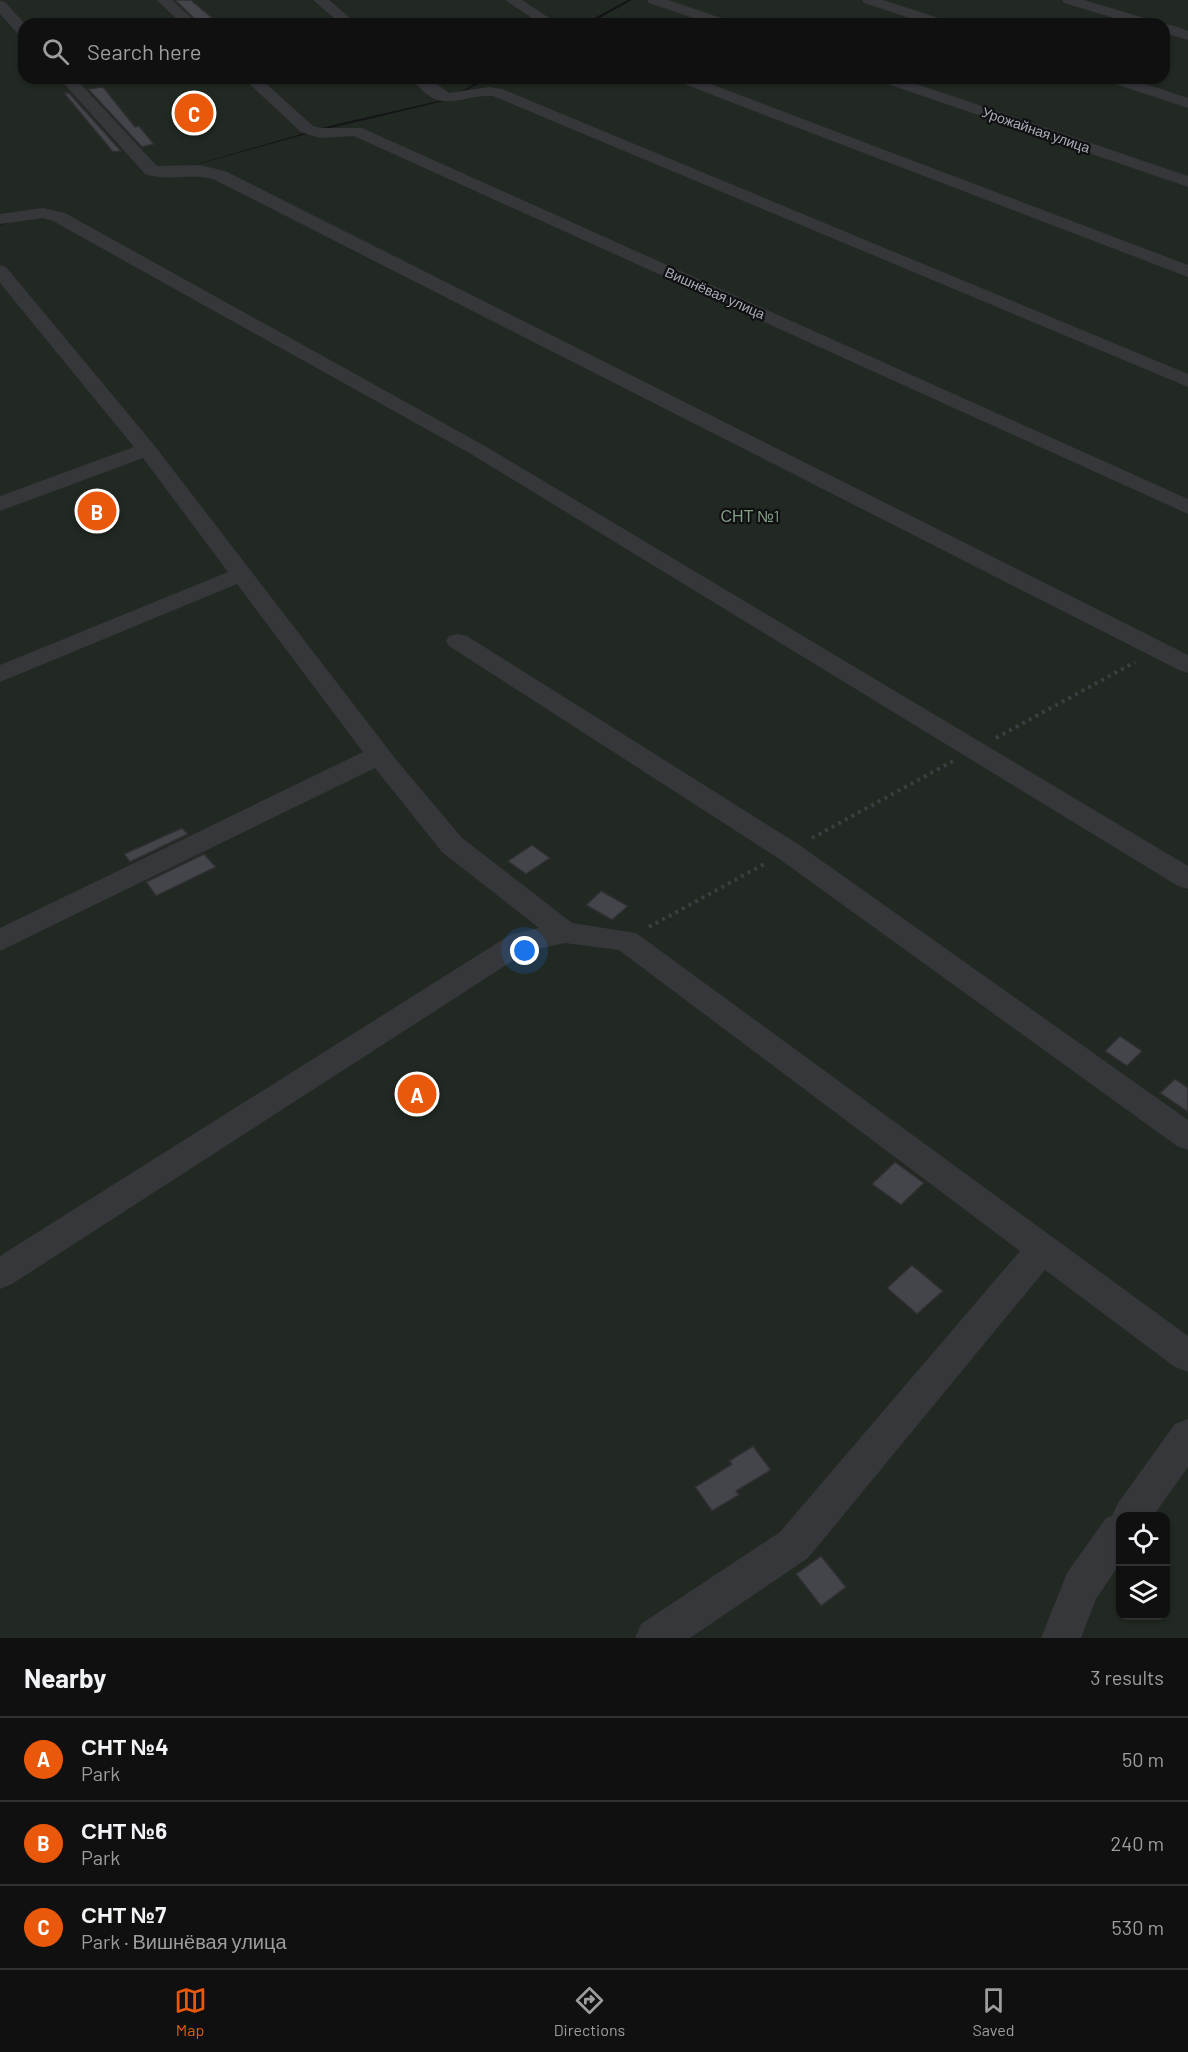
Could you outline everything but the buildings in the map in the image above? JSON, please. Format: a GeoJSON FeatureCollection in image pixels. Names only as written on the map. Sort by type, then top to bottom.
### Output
{"type":"FeatureCollection","features":[{"type":"Feature","properties":{"kind":"street"},"geometry":{"type":"LineString","coordinates":[[164,0],[184,18]]}},
{"type":"Feature","properties":{"kind":"street"},"geometry":{"type":"LineString","coordinates":[[320,0],[342,18]]}},
{"type":"Feature","properties":{"kind":"street"},"geometry":{"type":"LineString","coordinates":[[512,0],[540,18]]}},
{"type":"Feature","properties":{"kind":"street"},"geometry":{"type":"LineString","coordinates":[[654,0],[707,18]]}},
{"type":"Feature","properties":{"kind":"street"},"geometry":{"type":"LineString","coordinates":[[868,0],[924,18]]}},
{"type":"Feature","properties":{"kind":"street"},"geometry":{"type":"LineString","coordinates":[[1069,0],[1129,18]]}},
{"type":"Feature","properties":{"kind":"street"},"geometry":{"type":"LineString","coordinates":[[0,6],[18,26]]}},
{"type":"Feature","properties":{"kind":"street"},"geometry":{"type":"LineString","coordinates":[[1170,30],[1188,36]]}},
{"type":"Feature","properties":{"kind":"street"},"geometry":{"type":"LineString","coordinates":[[72,84],[151,170],[159,173],[200,170],[219,175],[1188,665]]}},
{"type":"Feature","properties":{"kind":"street","name":"Вишнёвая улица"},"geometry":{"type":"LineString","coordinates":[[258,84],[307,129],[320,133],[349,129],[356,131],[1188,507]]}},
{"type":"Feature","properties":{"kind":"street"},"geometry":{"type":"LineString","coordinates":[[427,84],[441,95],[450,98],[489,91],[496,92],[1188,381]]}},
{"type":"Feature","properties":{"kind":"street"},"geometry":{"type":"LineString","coordinates":[[697,84],[1188,271]]}},
{"type":"Feature","properties":{"kind":"street","name":"Урожайная улица"},"geometry":{"type":"LineString","coordinates":[[902,84],[1188,182]]}},
{"type":"Feature","properties":{"kind":"street"},"geometry":{"type":"LineString","coordinates":[[1129,84],[1188,103]]}},
{"type":"Feature","properties":{"kind":"street"},"geometry":{"type":"LineString","coordinates":[[0,219],[43,213],[58,218],[478,450],[1188,879]]}},
{"type":"Feature","properties":{"kind":"street"},"geometry":{"type":"LineString","coordinates":[[5,282],[147,449],[379,755],[452,845],[565,933]]}},
{"type":"Feature","properties":{"kind":"street"},"geometry":{"type":"LineString","coordinates":[[0,504],[147,449]]}},
{"type":"Feature","properties":{"kind":"street"},"geometry":{"type":"LineString","coordinates":[[0,674],[242,574]]}},
{"type":"Feature","properties":{"kind":"street"},"geometry":{"type":"LineString","coordinates":[[458,640],[788,851],[1188,1137]]}},
{"type":"Feature","properties":{"kind":"street"},"geometry":{"type":"LineString","coordinates":[[0,940],[379,755]]}},
{"type":"Feature","properties":{"kind":"street"},"geometry":{"type":"LineString","coordinates":[[0,1274],[520,942],[565,933],[626,940],[1188,1356]]}},
{"type":"Feature","properties":{"kind":"street"},"geometry":{"type":"LineString","coordinates":[[656,1638],[794,1545],[1043,1248]]}},
{"type":"Feature","properties":{"kind":"street"},"geometry":{"type":"LineString","coordinates":[[1134,1512],[1188,1436]]}},
{"type":"Feature","properties":{"kind":"street"},"geometry":{"type":"LineString","coordinates":[[1061,1638],[1081,1587],[1116,1537]]}},
{"type":"Feature","properties":{"kind":"path"},"geometry":{"type":"LineString","coordinates":[[626,940],[1158,649]]}},
{"type":"Feature","properties":{"kind":"green space","name":"СНТ №1"},"geometry":{"type":"Polygon","coordinates":[[[0,0],[628,0],[594,18],[18,18],[18,84],[474,84],[447,99],[329,126],[166,173],[310,133],[448,100],[478,84],[1170,84],[1170,18],[600,18],[632,0],[1188,0],[1188,1638],[0,1638],[0,225],[37,214],[0,224],[0,0]]]}},
{"type":"Feature","properties":{"kind":"place","name":"СНТ №7"},"geometry":{"type":"Point","coordinates":[194,113]}},
{"type":"Feature","properties":{"kind":"place","name":"СНТ №6"},"geometry":{"type":"Point","coordinates":[97,511]}},
{"type":"Feature","properties":{"kind":"place","name":"СНТ №4"},"geometry":{"type":"Point","coordinates":[417,1094]}}]}
